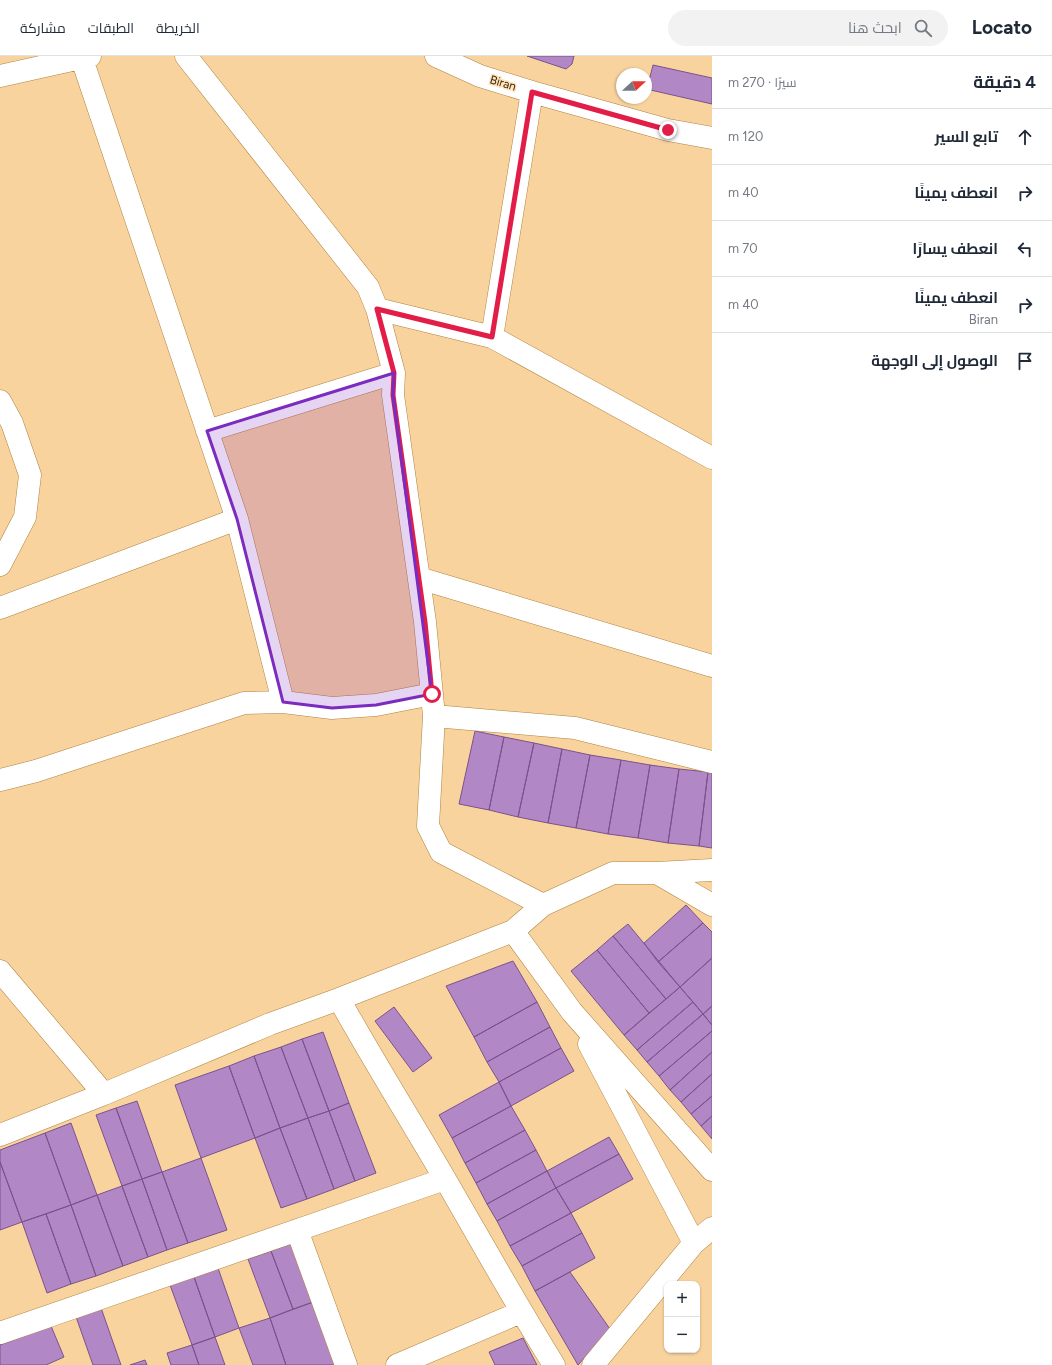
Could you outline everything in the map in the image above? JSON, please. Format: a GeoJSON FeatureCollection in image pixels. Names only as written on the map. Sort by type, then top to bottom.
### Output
{"type":"FeatureCollection","features":[{"type":"Feature","properties":{"kind":"street"},"geometry":{"type":"LineString","coordinates":[[186,56],[368,287],[377,309],[394,373],[393,395],[425,622],[434,716],[428,826],[441,852],[543,905]]}},
{"type":"Feature","properties":{"kind":"street","name":"Biran"},"geometry":{"type":"LineString","coordinates":[[436,56],[480,76],[532,92],[668,130],[712,138]]}},
{"type":"Feature","properties":{"kind":"street"},"geometry":{"type":"LineString","coordinates":[[0,76],[86,57],[237,519],[283,702]]}},
{"type":"Feature","properties":{"kind":"street"},"geometry":{"type":"LineString","coordinates":[[492,337],[532,92]]}},
{"type":"Feature","properties":{"kind":"street"},"geometry":{"type":"LineString","coordinates":[[377,309],[492,337],[712,458]]}},
{"type":"Feature","properties":{"kind":"street"},"geometry":{"type":"LineString","coordinates":[[207,431],[394,373]]}},
{"type":"Feature","properties":{"kind":"street"},"geometry":{"type":"LineString","coordinates":[[0,401],[12,423],[30,475],[25,517],[0,565]]}},
{"type":"Feature","properties":{"kind":"street"},"geometry":{"type":"LineString","coordinates":[[0,527],[25,517]]}},
{"type":"Feature","properties":{"kind":"street"},"geometry":{"type":"LineString","coordinates":[[0,608],[237,519]]}},
{"type":"Feature","properties":{"kind":"street"},"geometry":{"type":"LineString","coordinates":[[419,578],[712,666]]}},
{"type":"Feature","properties":{"kind":"street"},"geometry":{"type":"LineString","coordinates":[[0,780],[36,771],[244,703],[283,702],[332,708],[376,705],[432,694]]}},
{"type":"Feature","properties":{"kind":"street"},"geometry":{"type":"LineString","coordinates":[[434,716],[575,728],[712,762]]}},
{"type":"Feature","properties":{"kind":"street"},"geometry":{"type":"LineString","coordinates":[[0,1135],[104,1094],[270,1024],[339,999],[513,931],[543,905],[613,873],[656,873],[712,870]]}},
{"type":"Feature","properties":{"kind":"street"},"geometry":{"type":"LineString","coordinates":[[656,873],[712,905]]}},
{"type":"Feature","properties":{"kind":"street"},"geometry":{"type":"LineString","coordinates":[[513,931],[572,1012],[712,1170]]}},
{"type":"Feature","properties":{"kind":"street"},"geometry":{"type":"LineString","coordinates":[[0,971],[104,1094]]}},
{"type":"Feature","properties":{"kind":"street"},"geometry":{"type":"LineString","coordinates":[[339,999],[521,1312],[554,1365]]}},
{"type":"Feature","properties":{"kind":"street"},"geometry":{"type":"LineString","coordinates":[[572,1012],[694,1243]]}},
{"type":"Feature","properties":{"kind":"street"},"geometry":{"type":"LineString","coordinates":[[0,1333],[445,1179]]}},
{"type":"Feature","properties":{"kind":"street"},"geometry":{"type":"LineString","coordinates":[[593,1365],[694,1243],[712,1228]]}},
{"type":"Feature","properties":{"kind":"street"},"geometry":{"type":"LineString","coordinates":[[297,1230],[346,1365]]}},
{"type":"Feature","properties":{"kind":"street"},"geometry":{"type":"LineString","coordinates":[[397,1365],[521,1312]]}},
{"type":"Feature","properties":{"kind":"highlighted area"},"geometry":{"type":"Polygon","coordinates":[[[394,373],[393,395],[432,694],[376,705],[332,708],[283,702],[237,519],[207,431],[394,373]]]}},
{"type":"Feature","properties":{"kind":"building"},"geometry":{"type":"Polygon","coordinates":[[[527,56],[574,56],[572,64],[566,69],[527,56]]]}},
{"type":"Feature","properties":{"kind":"building"},"geometry":{"type":"Polygon","coordinates":[[[653,65],[712,78],[712,104],[652,90],[653,65]]]}},
{"type":"Feature","properties":{"kind":"building"},"geometry":{"type":"Polygon","coordinates":[[[475,731],[504,737],[489,810],[459,804],[475,731]]]}},
{"type":"Feature","properties":{"kind":"building"},"geometry":{"type":"Polygon","coordinates":[[[504,737],[534,743],[518,817],[489,810],[504,737]]]}},
{"type":"Feature","properties":{"kind":"building"},"geometry":{"type":"Polygon","coordinates":[[[534,743],[562,749],[548,823],[518,817],[534,743]]]}},
{"type":"Feature","properties":{"kind":"building"},"geometry":{"type":"Polygon","coordinates":[[[562,749],[590,755],[576,828],[548,823],[562,749]]]}},
{"type":"Feature","properties":{"kind":"building"},"geometry":{"type":"Polygon","coordinates":[[[590,755],[621,760],[608,834],[576,828],[590,755]]]}},
{"type":"Feature","properties":{"kind":"building"},"geometry":{"type":"Polygon","coordinates":[[[621,760],[650,765],[638,838],[608,834],[621,760]]]}},
{"type":"Feature","properties":{"kind":"building"},"geometry":{"type":"Polygon","coordinates":[[[650,765],[679,769],[668,843],[638,838],[650,765]]]}},
{"type":"Feature","properties":{"kind":"building"},"geometry":{"type":"Polygon","coordinates":[[[679,769],[708,772],[699,846],[668,843],[679,769]]]}},
{"type":"Feature","properties":{"kind":"building"},"geometry":{"type":"Polygon","coordinates":[[[708,772],[712,773],[712,848],[699,846],[708,772]]]}},
{"type":"Feature","properties":{"kind":"building"},"geometry":{"type":"Polygon","coordinates":[[[686,905],[703,923],[658,962],[644,943],[686,905]]]}},
{"type":"Feature","properties":{"kind":"building"},"geometry":{"type":"Polygon","coordinates":[[[703,923],[712,932],[712,958],[680,987],[658,962],[703,923]]]}},
{"type":"Feature","properties":{"kind":"building"},"geometry":{"type":"Polygon","coordinates":[[[628,924],[680,987],[666,999],[613,936],[628,924]]]}},
{"type":"Feature","properties":{"kind":"building"},"geometry":{"type":"Polygon","coordinates":[[[613,936],[666,999],[649,1013],[597,950],[613,936]]]}},
{"type":"Feature","properties":{"kind":"building"},"geometry":{"type":"Polygon","coordinates":[[[597,950],[649,1013],[624,1035],[571,971],[597,950]]]}},
{"type":"Feature","properties":{"kind":"building"},"geometry":{"type":"Polygon","coordinates":[[[712,958],[712,1006],[703,1014],[680,987],[712,958]]]}},
{"type":"Feature","properties":{"kind":"building"},"geometry":{"type":"Polygon","coordinates":[[[513,961],[537,1002],[474,1037],[446,986],[513,961]]]}},
{"type":"Feature","properties":{"kind":"building"},"geometry":{"type":"Polygon","coordinates":[[[680,987],[693,1002],[637,1050],[624,1035],[680,987]]]}},
{"type":"Feature","properties":{"kind":"building"},"geometry":{"type":"Polygon","coordinates":[[[537,1002],[550,1027],[487,1062],[474,1037],[537,1002]]]}},
{"type":"Feature","properties":{"kind":"building"},"geometry":{"type":"Polygon","coordinates":[[[693,1002],[703,1014],[647,1062],[637,1050],[693,1002]]]}},
{"type":"Feature","properties":{"kind":"building"},"geometry":{"type":"Polygon","coordinates":[[[712,1006],[712,1025],[703,1014],[712,1006]]]}},
{"type":"Feature","properties":{"kind":"building"},"geometry":{"type":"Polygon","coordinates":[[[394,1007],[432,1058],[413,1072],[375,1021],[394,1007]]]}},
{"type":"Feature","properties":{"kind":"building"},"geometry":{"type":"Polygon","coordinates":[[[703,1014],[712,1025],[712,1031],[659,1076],[647,1062],[703,1014]]]}},
{"type":"Feature","properties":{"kind":"building"},"geometry":{"type":"Polygon","coordinates":[[[550,1027],[561,1048],[499,1082],[487,1062],[550,1027]]]}},
{"type":"Feature","properties":{"kind":"building"},"geometry":{"type":"Polygon","coordinates":[[[712,1031],[712,1052],[670,1090],[659,1076],[712,1031]]]}},
{"type":"Feature","properties":{"kind":"building"},"geometry":{"type":"Polygon","coordinates":[[[323,1032],[349,1103],[329,1111],[302,1039],[323,1032]]]}},
{"type":"Feature","properties":{"kind":"building"},"geometry":{"type":"Polygon","coordinates":[[[302,1039],[329,1111],[308,1118],[281,1047],[302,1039]]]}},
{"type":"Feature","properties":{"kind":"building"},"geometry":{"type":"Polygon","coordinates":[[[281,1047],[308,1118],[280,1128],[254,1056],[281,1047]]]}},
{"type":"Feature","properties":{"kind":"building"},"geometry":{"type":"Polygon","coordinates":[[[561,1048],[574,1071],[511,1106],[499,1082],[561,1048]]]}},
{"type":"Feature","properties":{"kind":"building"},"geometry":{"type":"Polygon","coordinates":[[[712,1052],[712,1074],[681,1102],[670,1090],[712,1052]]]}},
{"type":"Feature","properties":{"kind":"building"},"geometry":{"type":"Polygon","coordinates":[[[254,1056],[280,1128],[255,1138],[229,1066],[254,1056]]]}},
{"type":"Feature","properties":{"kind":"building"},"geometry":{"type":"Polygon","coordinates":[[[229,1066],[255,1138],[201,1158],[175,1085],[229,1066]]]}},
{"type":"Feature","properties":{"kind":"building"},"geometry":{"type":"Polygon","coordinates":[[[712,1074],[712,1096],[691,1114],[681,1102],[712,1074]]]}},
{"type":"Feature","properties":{"kind":"building"},"geometry":{"type":"Polygon","coordinates":[[[499,1082],[511,1106],[452,1138],[439,1115],[499,1082]]]}},
{"type":"Feature","properties":{"kind":"building"},"geometry":{"type":"Polygon","coordinates":[[[712,1096],[712,1116],[701,1126],[691,1114],[712,1096]]]}},
{"type":"Feature","properties":{"kind":"building"},"geometry":{"type":"Polygon","coordinates":[[[137,1101],[162,1172],[142,1179],[116,1108],[137,1101]]]}},
{"type":"Feature","properties":{"kind":"building"},"geometry":{"type":"Polygon","coordinates":[[[349,1103],[376,1173],[355,1181],[329,1111],[349,1103]]]}},
{"type":"Feature","properties":{"kind":"building"},"geometry":{"type":"Polygon","coordinates":[[[511,1106],[525,1130],[465,1163],[452,1138],[511,1106]]]}},
{"type":"Feature","properties":{"kind":"building"},"geometry":{"type":"Polygon","coordinates":[[[116,1108],[142,1179],[122,1186],[96,1115],[116,1108]]]}},
{"type":"Feature","properties":{"kind":"building"},"geometry":{"type":"Polygon","coordinates":[[[329,1111],[355,1181],[334,1189],[308,1118],[329,1111]]]}},
{"type":"Feature","properties":{"kind":"building"},"geometry":{"type":"Polygon","coordinates":[[[712,1116],[712,1139],[701,1126],[712,1116]]]}},
{"type":"Feature","properties":{"kind":"building"},"geometry":{"type":"Polygon","coordinates":[[[308,1118],[334,1189],[307,1199],[280,1128],[308,1118]]]}},
{"type":"Feature","properties":{"kind":"building"},"geometry":{"type":"Polygon","coordinates":[[[71,1123],[97,1195],[71,1205],[45,1133],[71,1123]]]}},
{"type":"Feature","properties":{"kind":"building"},"geometry":{"type":"Polygon","coordinates":[[[280,1128],[307,1199],[281,1208],[255,1138],[280,1128]]]}},
{"type":"Feature","properties":{"kind":"building"},"geometry":{"type":"Polygon","coordinates":[[[525,1130],[536,1150],[476,1183],[465,1163],[525,1130]]]}},
{"type":"Feature","properties":{"kind":"building"},"geometry":{"type":"Polygon","coordinates":[[[45,1133],[71,1205],[22,1222],[0,1162],[0,1150],[45,1133]]]}},
{"type":"Feature","properties":{"kind":"building"},"geometry":{"type":"Polygon","coordinates":[[[609,1137],[619,1154],[556,1188],[547,1171],[609,1137]]]}},
{"type":"Feature","properties":{"kind":"building"},"geometry":{"type":"Polygon","coordinates":[[[536,1150],[547,1171],[487,1204],[476,1183],[536,1150]]]}},
{"type":"Feature","properties":{"kind":"building"},"geometry":{"type":"Polygon","coordinates":[[[619,1154],[633,1179],[571,1213],[556,1188],[619,1154]]]}},
{"type":"Feature","properties":{"kind":"building"},"geometry":{"type":"Polygon","coordinates":[[[201,1158],[227,1230],[188,1243],[162,1172],[201,1158]]]}},
{"type":"Feature","properties":{"kind":"building"},"geometry":{"type":"Polygon","coordinates":[[[0,1162],[22,1222],[0,1230],[0,1162]]]}},
{"type":"Feature","properties":{"kind":"building"},"geometry":{"type":"Polygon","coordinates":[[[547,1171],[556,1188],[497,1221],[487,1204],[547,1171]]]}},
{"type":"Feature","properties":{"kind":"building"},"geometry":{"type":"Polygon","coordinates":[[[162,1172],[188,1243],[167,1250],[142,1179],[162,1172]]]}},
{"type":"Feature","properties":{"kind":"building"},"geometry":{"type":"Polygon","coordinates":[[[142,1179],[167,1250],[148,1257],[122,1186],[142,1179]]]}},
{"type":"Feature","properties":{"kind":"building"},"geometry":{"type":"Polygon","coordinates":[[[122,1186],[148,1257],[123,1266],[97,1195],[122,1186]]]}},
{"type":"Feature","properties":{"kind":"building"},"geometry":{"type":"Polygon","coordinates":[[[556,1188],[571,1213],[510,1246],[497,1221],[556,1188]]]}},
{"type":"Feature","properties":{"kind":"building"},"geometry":{"type":"Polygon","coordinates":[[[97,1195],[123,1266],[96,1276],[71,1205],[97,1195]]]}},
{"type":"Feature","properties":{"kind":"building"},"geometry":{"type":"Polygon","coordinates":[[[71,1205],[96,1276],[71,1284],[46,1214],[71,1205]]]}},
{"type":"Feature","properties":{"kind":"building"},"geometry":{"type":"Polygon","coordinates":[[[571,1213],[582,1233],[522,1266],[510,1246],[571,1213]]]}},
{"type":"Feature","properties":{"kind":"building"},"geometry":{"type":"Polygon","coordinates":[[[46,1214],[71,1284],[47,1293],[22,1222],[46,1214]]]}},
{"type":"Feature","properties":{"kind":"building"},"geometry":{"type":"Polygon","coordinates":[[[582,1233],[595,1258],[535,1291],[522,1266],[582,1233]]]}},
{"type":"Feature","properties":{"kind":"building"},"geometry":{"type":"Polygon","coordinates":[[[295,1242],[316,1301],[293,1309],[271,1251],[295,1242]]]}},
{"type":"Feature","properties":{"kind":"building"},"geometry":{"type":"Polygon","coordinates":[[[271,1251],[293,1309],[270,1318],[248,1259],[271,1251]]]}},
{"type":"Feature","properties":{"kind":"building"},"geometry":{"type":"Polygon","coordinates":[[[218,1268],[239,1328],[215,1337],[194,1277],[218,1268]]]}},
{"type":"Feature","properties":{"kind":"building"},"geometry":{"type":"Polygon","coordinates":[[[570,1272],[610,1329],[578,1365],[535,1291],[570,1272]]]}},
{"type":"Feature","properties":{"kind":"building"},"geometry":{"type":"Polygon","coordinates":[[[194,1277],[215,1337],[192,1345],[170,1285],[194,1277]]]}},
{"type":"Feature","properties":{"kind":"building"},"geometry":{"type":"Polygon","coordinates":[[[316,1301],[339,1365],[286,1365],[270,1318],[316,1301]]]}},
{"type":"Feature","properties":{"kind":"building"},"geometry":{"type":"Polygon","coordinates":[[[100,1305],[121,1365],[93,1365],[75,1314],[100,1305]]]}},
{"type":"Feature","properties":{"kind":"building"},"geometry":{"type":"Polygon","coordinates":[[[270,1318],[286,1365],[253,1365],[239,1328],[270,1318]]]}},
{"type":"Feature","properties":{"kind":"building"},"geometry":{"type":"Polygon","coordinates":[[[51,1326],[64,1357],[46,1365],[0,1365],[0,1345],[51,1326]]]}},
{"type":"Feature","properties":{"kind":"building"},"geometry":{"type":"Polygon","coordinates":[[[215,1337],[225,1365],[199,1365],[192,1345],[215,1337]]]}},
{"type":"Feature","properties":{"kind":"building"},"geometry":{"type":"Polygon","coordinates":[[[523,1338],[537,1365],[495,1365],[489,1352],[523,1338]]]}},
{"type":"Feature","properties":{"kind":"building"},"geometry":{"type":"Polygon","coordinates":[[[192,1345],[199,1365],[171,1365],[167,1353],[192,1345]]]}},
{"type":"Feature","properties":{"kind":"building"},"geometry":{"type":"Polygon","coordinates":[[[145,1360],[147,1365],[130,1365],[145,1360]]]}},
{"type":"Feature","properties":{"kind":"route"},"geometry":{"type":"LineString","coordinates":[[432,694],[425,622],[393,395],[394,373],[377,309],[492,337],[532,92],[668,130]]}}]}
